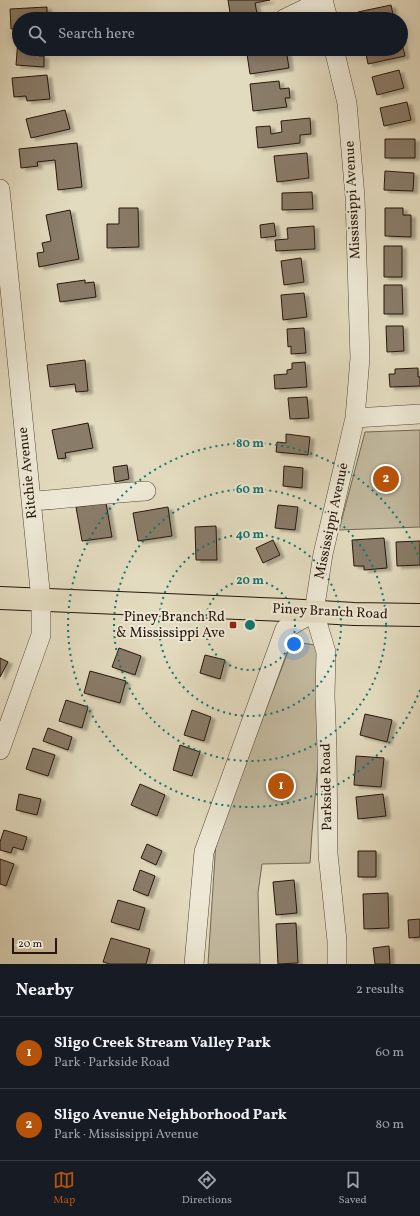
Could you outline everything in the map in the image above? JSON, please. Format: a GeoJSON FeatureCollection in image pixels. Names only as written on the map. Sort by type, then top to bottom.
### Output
{"type":"FeatureCollection","features":[{"type":"Feature","properties":{"kind":"main road","name":"Piney Branch Road"},"geometry":{"type":"LineString","coordinates":[[0,598],[314,612],[420,615]]}},
{"type":"Feature","properties":{"kind":"street"},"geometry":{"type":"LineString","coordinates":[[298,12],[323,0],[326,12]]}},
{"type":"Feature","properties":{"kind":"street","name":"Mississippi Avenue"},"geometry":{"type":"LineString","coordinates":[[314,612],[323,554],[356,418],[360,358],[355,197],[347,103],[336,56]]}},
{"type":"Feature","properties":{"kind":"street","name":"Ritchie Avenue"},"geometry":{"type":"LineString","coordinates":[[0,189],[41,600],[41,635],[0,750]]}},
{"type":"Feature","properties":{"kind":"street"},"geometry":{"type":"LineString","coordinates":[[356,418],[420,414]]}},
{"type":"Feature","properties":{"kind":"street"},"geometry":{"type":"LineString","coordinates":[[31,501],[59,500],[113,493],[146,492]]}},
{"type":"Feature","properties":{"kind":"street"},"geometry":{"type":"LineString","coordinates":[[194,964],[204,852],[285,629],[314,612]]}},
{"type":"Feature","properties":{"kind":"street","name":"Parkside Road"},"geometry":{"type":"LineString","coordinates":[[314,612],[326,652],[325,696],[328,854],[337,940],[337,964]]}},
{"type":"Feature","properties":{"kind":"shaded area"},"geometry":{"type":"Polygon","coordinates":[[[420,430],[420,527],[339,530],[365,432],[420,430]]]}},
{"type":"Feature","properties":{"kind":"shaded area"},"geometry":{"type":"Polygon","coordinates":[[[302,643],[315,645],[324,652],[320,741],[310,863],[262,864],[258,893],[260,964],[208,964],[216,841],[289,649],[294,653],[297,646],[302,643]]]}},
{"type":"Feature","properties":{"kind":"building"},"geometry":{"type":"Polygon","coordinates":[[[228,0],[270,0],[255,3],[257,12],[230,12],[228,0]]]}},
{"type":"Feature","properties":{"kind":"building"},"geometry":{"type":"Polygon","coordinates":[[[391,5],[392,12],[358,12],[391,5]]]}},
{"type":"Feature","properties":{"kind":"building"},"geometry":{"type":"Polygon","coordinates":[[[47,7],[47,12],[12,12],[11,29],[10,9],[47,7]]]}},
{"type":"Feature","properties":{"kind":"building"},"geometry":{"type":"Polygon","coordinates":[[[17,56],[44,56],[44,67],[16,65],[17,56]]]}},
{"type":"Feature","properties":{"kind":"building"},"geometry":{"type":"Polygon","coordinates":[[[247,56],[287,56],[289,68],[250,74],[247,56]]]}},
{"type":"Feature","properties":{"kind":"building"},"geometry":{"type":"Polygon","coordinates":[[[366,56],[405,56],[368,64],[366,56]]]}},
{"type":"Feature","properties":{"kind":"building"},"geometry":{"type":"Polygon","coordinates":[[[399,70],[404,88],[377,95],[372,77],[399,70]]]}},
{"type":"Feature","properties":{"kind":"building"},"geometry":{"type":"Polygon","coordinates":[[[47,75],[50,99],[27,101],[26,96],[14,97],[12,78],[47,75]]]}},
{"type":"Feature","properties":{"kind":"building"},"geometry":{"type":"Polygon","coordinates":[[[279,81],[280,89],[289,88],[290,98],[285,98],[287,107],[253,111],[250,84],[279,81]]]}},
{"type":"Feature","properties":{"kind":"building"},"geometry":{"type":"Polygon","coordinates":[[[407,102],[411,120],[384,126],[380,108],[407,102]]]}},
{"type":"Feature","properties":{"kind":"building"},"geometry":{"type":"Polygon","coordinates":[[[65,110],[70,129],[31,138],[26,119],[65,110]]]}},
{"type":"Feature","properties":{"kind":"building"},"geometry":{"type":"Polygon","coordinates":[[[310,118],[311,134],[300,135],[300,143],[258,148],[256,127],[270,126],[271,134],[282,132],[281,121],[310,118]]]}},
{"type":"Feature","properties":{"kind":"building"},"geometry":{"type":"Polygon","coordinates":[[[385,139],[415,139],[415,158],[385,158],[385,139]]]}},
{"type":"Feature","properties":{"kind":"building"},"geometry":{"type":"Polygon","coordinates":[[[77,143],[82,187],[58,190],[55,160],[37,162],[38,166],[21,168],[19,149],[77,143]]]}},
{"type":"Feature","properties":{"kind":"building"},"geometry":{"type":"Polygon","coordinates":[[[307,153],[309,178],[277,182],[274,156],[307,153]]]}},
{"type":"Feature","properties":{"kind":"building"},"geometry":{"type":"Polygon","coordinates":[[[385,171],[414,173],[413,191],[384,190],[385,171]]]}},
{"type":"Feature","properties":{"kind":"building"},"geometry":{"type":"Polygon","coordinates":[[[312,192],[313,209],[282,210],[282,193],[312,192]]]}},
{"type":"Feature","properties":{"kind":"building"},"geometry":{"type":"Polygon","coordinates":[[[119,208],[138,208],[139,247],[107,248],[107,224],[119,224],[119,208]]]}},
{"type":"Feature","properties":{"kind":"building"},"geometry":{"type":"Polygon","coordinates":[[[385,208],[403,208],[403,215],[411,215],[411,237],[385,236],[385,208]]]}},
{"type":"Feature","properties":{"kind":"building"},"geometry":{"type":"Polygon","coordinates":[[[70,210],[79,259],[39,267],[37,253],[44,252],[42,243],[51,241],[46,215],[70,210]]]}},
{"type":"Feature","properties":{"kind":"building"},"geometry":{"type":"Polygon","coordinates":[[[274,223],[276,236],[261,238],[260,225],[274,223]]]}},
{"type":"Feature","properties":{"kind":"building"},"geometry":{"type":"Polygon","coordinates":[[[314,226],[315,249],[276,251],[275,240],[288,239],[287,228],[314,226]]]}},
{"type":"Feature","properties":{"kind":"building"},"geometry":{"type":"Polygon","coordinates":[[[384,246],[402,246],[402,277],[384,277],[384,246]]]}},
{"type":"Feature","properties":{"kind":"building"},"geometry":{"type":"Polygon","coordinates":[[[301,258],[304,282],[284,285],[281,261],[301,258]]]}},
{"type":"Feature","properties":{"kind":"building"},"geometry":{"type":"Polygon","coordinates":[[[85,280],[85,283],[94,282],[96,297],[60,302],[57,284],[85,280]]]}},
{"type":"Feature","properties":{"kind":"building"},"geometry":{"type":"Polygon","coordinates":[[[384,285],[402,285],[403,314],[384,314],[384,285]]]}},
{"type":"Feature","properties":{"kind":"building"},"geometry":{"type":"Polygon","coordinates":[[[304,293],[307,317],[283,320],[281,295],[304,293]]]}},
{"type":"Feature","properties":{"kind":"building"},"geometry":{"type":"Polygon","coordinates":[[[386,326],[403,326],[404,351],[387,352],[386,326]]]}},
{"type":"Feature","properties":{"kind":"building"},"geometry":{"type":"Polygon","coordinates":[[[304,328],[306,353],[291,354],[291,346],[288,347],[287,329],[304,328]]]}},
{"type":"Feature","properties":{"kind":"building"},"geometry":{"type":"Polygon","coordinates":[[[85,360],[88,391],[76,392],[75,384],[50,387],[47,365],[85,360]]]}},
{"type":"Feature","properties":{"kind":"building"},"geometry":{"type":"Polygon","coordinates":[[[305,362],[307,387],[275,389],[274,375],[287,374],[287,370],[292,369],[292,363],[305,362]]]}},
{"type":"Feature","properties":{"kind":"building"},"geometry":{"type":"Polygon","coordinates":[[[418,368],[420,386],[390,387],[389,374],[395,374],[395,369],[418,368]]]}},
{"type":"Feature","properties":{"kind":"building"},"geometry":{"type":"Polygon","coordinates":[[[307,397],[309,418],[290,419],[288,398],[307,397]]]}},
{"type":"Feature","properties":{"kind":"building"},"geometry":{"type":"Polygon","coordinates":[[[88,423],[93,448],[65,453],[66,458],[58,459],[52,430],[88,423]]]}},
{"type":"Feature","properties":{"kind":"building"},"geometry":{"type":"Polygon","coordinates":[[[286,434],[310,437],[308,455],[276,452],[277,442],[286,443],[286,434]]]}},
{"type":"Feature","properties":{"kind":"building"},"geometry":{"type":"Polygon","coordinates":[[[127,465],[129,479],[115,482],[113,467],[127,465]]]}},
{"type":"Feature","properties":{"kind":"building"},"geometry":{"type":"Polygon","coordinates":[[[284,466],[303,468],[302,488],[283,486],[284,466]]]}},
{"type":"Feature","properties":{"kind":"building"},"geometry":{"type":"Polygon","coordinates":[[[106,503],[112,537],[82,541],[76,507],[106,503]]]}},
{"type":"Feature","properties":{"kind":"building"},"geometry":{"type":"Polygon","coordinates":[[[278,505],[298,507],[295,530],[275,528],[278,505]]]}},
{"type":"Feature","properties":{"kind":"building"},"geometry":{"type":"Polygon","coordinates":[[[168,507],[172,536],[138,541],[133,513],[168,507]]]}},
{"type":"Feature","properties":{"kind":"building"},"geometry":{"type":"Polygon","coordinates":[[[216,526],[217,560],[196,560],[195,527],[216,526]]]}},
{"type":"Feature","properties":{"kind":"building"},"geometry":{"type":"Polygon","coordinates":[[[384,538],[387,568],[364,570],[364,566],[354,566],[352,540],[384,538]]]}},
{"type":"Feature","properties":{"kind":"building"},"geometry":{"type":"Polygon","coordinates":[[[273,540],[280,555],[263,563],[256,548],[273,540]]]}},
{"type":"Feature","properties":{"kind":"building"},"geometry":{"type":"Polygon","coordinates":[[[420,541],[420,565],[397,566],[396,542],[420,541]]]}},
{"type":"Feature","properties":{"kind":"building"},"geometry":{"type":"Polygon","coordinates":[[[119,648],[141,656],[135,675],[112,667],[119,648]]]}},
{"type":"Feature","properties":{"kind":"building"},"geometry":{"type":"Polygon","coordinates":[[[205,655],[225,660],[220,679],[200,673],[205,655]]]}},
{"type":"Feature","properties":{"kind":"building"},"geometry":{"type":"Polygon","coordinates":[[[0,658],[8,662],[0,677],[0,658]]]}},
{"type":"Feature","properties":{"kind":"building"},"geometry":{"type":"Polygon","coordinates":[[[90,671],[126,681],[120,703],[84,693],[90,671]]]}},
{"type":"Feature","properties":{"kind":"building"},"geometry":{"type":"Polygon","coordinates":[[[66,700],[88,707],[82,728],[59,721],[66,700]]]}},
{"type":"Feature","properties":{"kind":"building"},"geometry":{"type":"Polygon","coordinates":[[[192,710],[211,717],[204,741],[184,735],[192,710]]]}},
{"type":"Feature","properties":{"kind":"building"},"geometry":{"type":"Polygon","coordinates":[[[365,714],[392,720],[387,742],[360,735],[365,714]]]}},
{"type":"Feature","properties":{"kind":"building"},"geometry":{"type":"Polygon","coordinates":[[[48,728],[72,737],[68,750],[43,741],[48,728]]]}},
{"type":"Feature","properties":{"kind":"building"},"geometry":{"type":"Polygon","coordinates":[[[180,745],[200,752],[192,776],[173,770],[180,745]]]}},
{"type":"Feature","properties":{"kind":"building"},"geometry":{"type":"Polygon","coordinates":[[[33,748],[55,755],[48,776],[26,769],[33,748]]]}},
{"type":"Feature","properties":{"kind":"building"},"geometry":{"type":"Polygon","coordinates":[[[356,756],[384,758],[381,787],[354,785],[356,756]]]}},
{"type":"Feature","properties":{"kind":"building"},"geometry":{"type":"Polygon","coordinates":[[[140,784],[165,795],[157,816],[131,805],[140,784]]]}},
{"type":"Feature","properties":{"kind":"building"},"geometry":{"type":"Polygon","coordinates":[[[19,794],[41,799],[37,815],[16,810],[19,794]]]}},
{"type":"Feature","properties":{"kind":"building"},"geometry":{"type":"Polygon","coordinates":[[[383,794],[386,816],[358,819],[356,797],[383,794]]]}},
{"type":"Feature","properties":{"kind":"building"},"geometry":{"type":"Polygon","coordinates":[[[4,830],[27,837],[23,850],[13,847],[11,853],[0,850],[0,842],[4,830]]]}},
{"type":"Feature","properties":{"kind":"building"},"geometry":{"type":"Polygon","coordinates":[[[147,844],[162,851],[156,865],[141,858],[147,844]]]}},
{"type":"Feature","properties":{"kind":"building"},"geometry":{"type":"Polygon","coordinates":[[[358,851],[376,851],[376,877],[358,877],[358,851]]]}},
{"type":"Feature","properties":{"kind":"building"},"geometry":{"type":"Polygon","coordinates":[[[0,859],[14,864],[6,886],[0,884],[0,859]]]}},
{"type":"Feature","properties":{"kind":"building"},"geometry":{"type":"Polygon","coordinates":[[[140,870],[155,876],[148,896],[133,890],[140,870]]]}},
{"type":"Feature","properties":{"kind":"building"},"geometry":{"type":"Polygon","coordinates":[[[294,880],[297,913],[276,915],[273,882],[294,880]]]}},
{"type":"Feature","properties":{"kind":"building"},"geometry":{"type":"Polygon","coordinates":[[[388,893],[389,928],[364,929],[363,894],[388,893]]]}},
{"type":"Feature","properties":{"kind":"building"},"geometry":{"type":"Polygon","coordinates":[[[118,900],[145,908],[139,930],[111,922],[118,900]]]}},
{"type":"Feature","properties":{"kind":"building"},"geometry":{"type":"Polygon","coordinates":[[[420,919],[420,937],[409,938],[408,920],[420,919]]]}},
{"type":"Feature","properties":{"kind":"building"},"geometry":{"type":"Polygon","coordinates":[[[296,923],[298,963],[278,964],[276,924],[296,923]]]}},
{"type":"Feature","properties":{"kind":"building"},"geometry":{"type":"Polygon","coordinates":[[[111,938],[150,949],[146,964],[110,964],[103,962],[111,938]]]}},
{"type":"Feature","properties":{"kind":"building"},"geometry":{"type":"Polygon","coordinates":[[[389,946],[390,964],[375,964],[373,948],[389,946]]]}},
{"type":"Feature","properties":{"kind":"place","name":"Sligo Avenue Neighborhood Park"},"geometry":{"type":"Point","coordinates":[386,479]}},
{"type":"Feature","properties":{"kind":"place","name":"Piney Branch Rd & Mississippi Ave"},"geometry":{"type":"Point","coordinates":[233,625]}},
{"type":"Feature","properties":{"kind":"place","name":"Sligo Creek Stream Valley Park"},"geometry":{"type":"Point","coordinates":[281,786]}}]}
